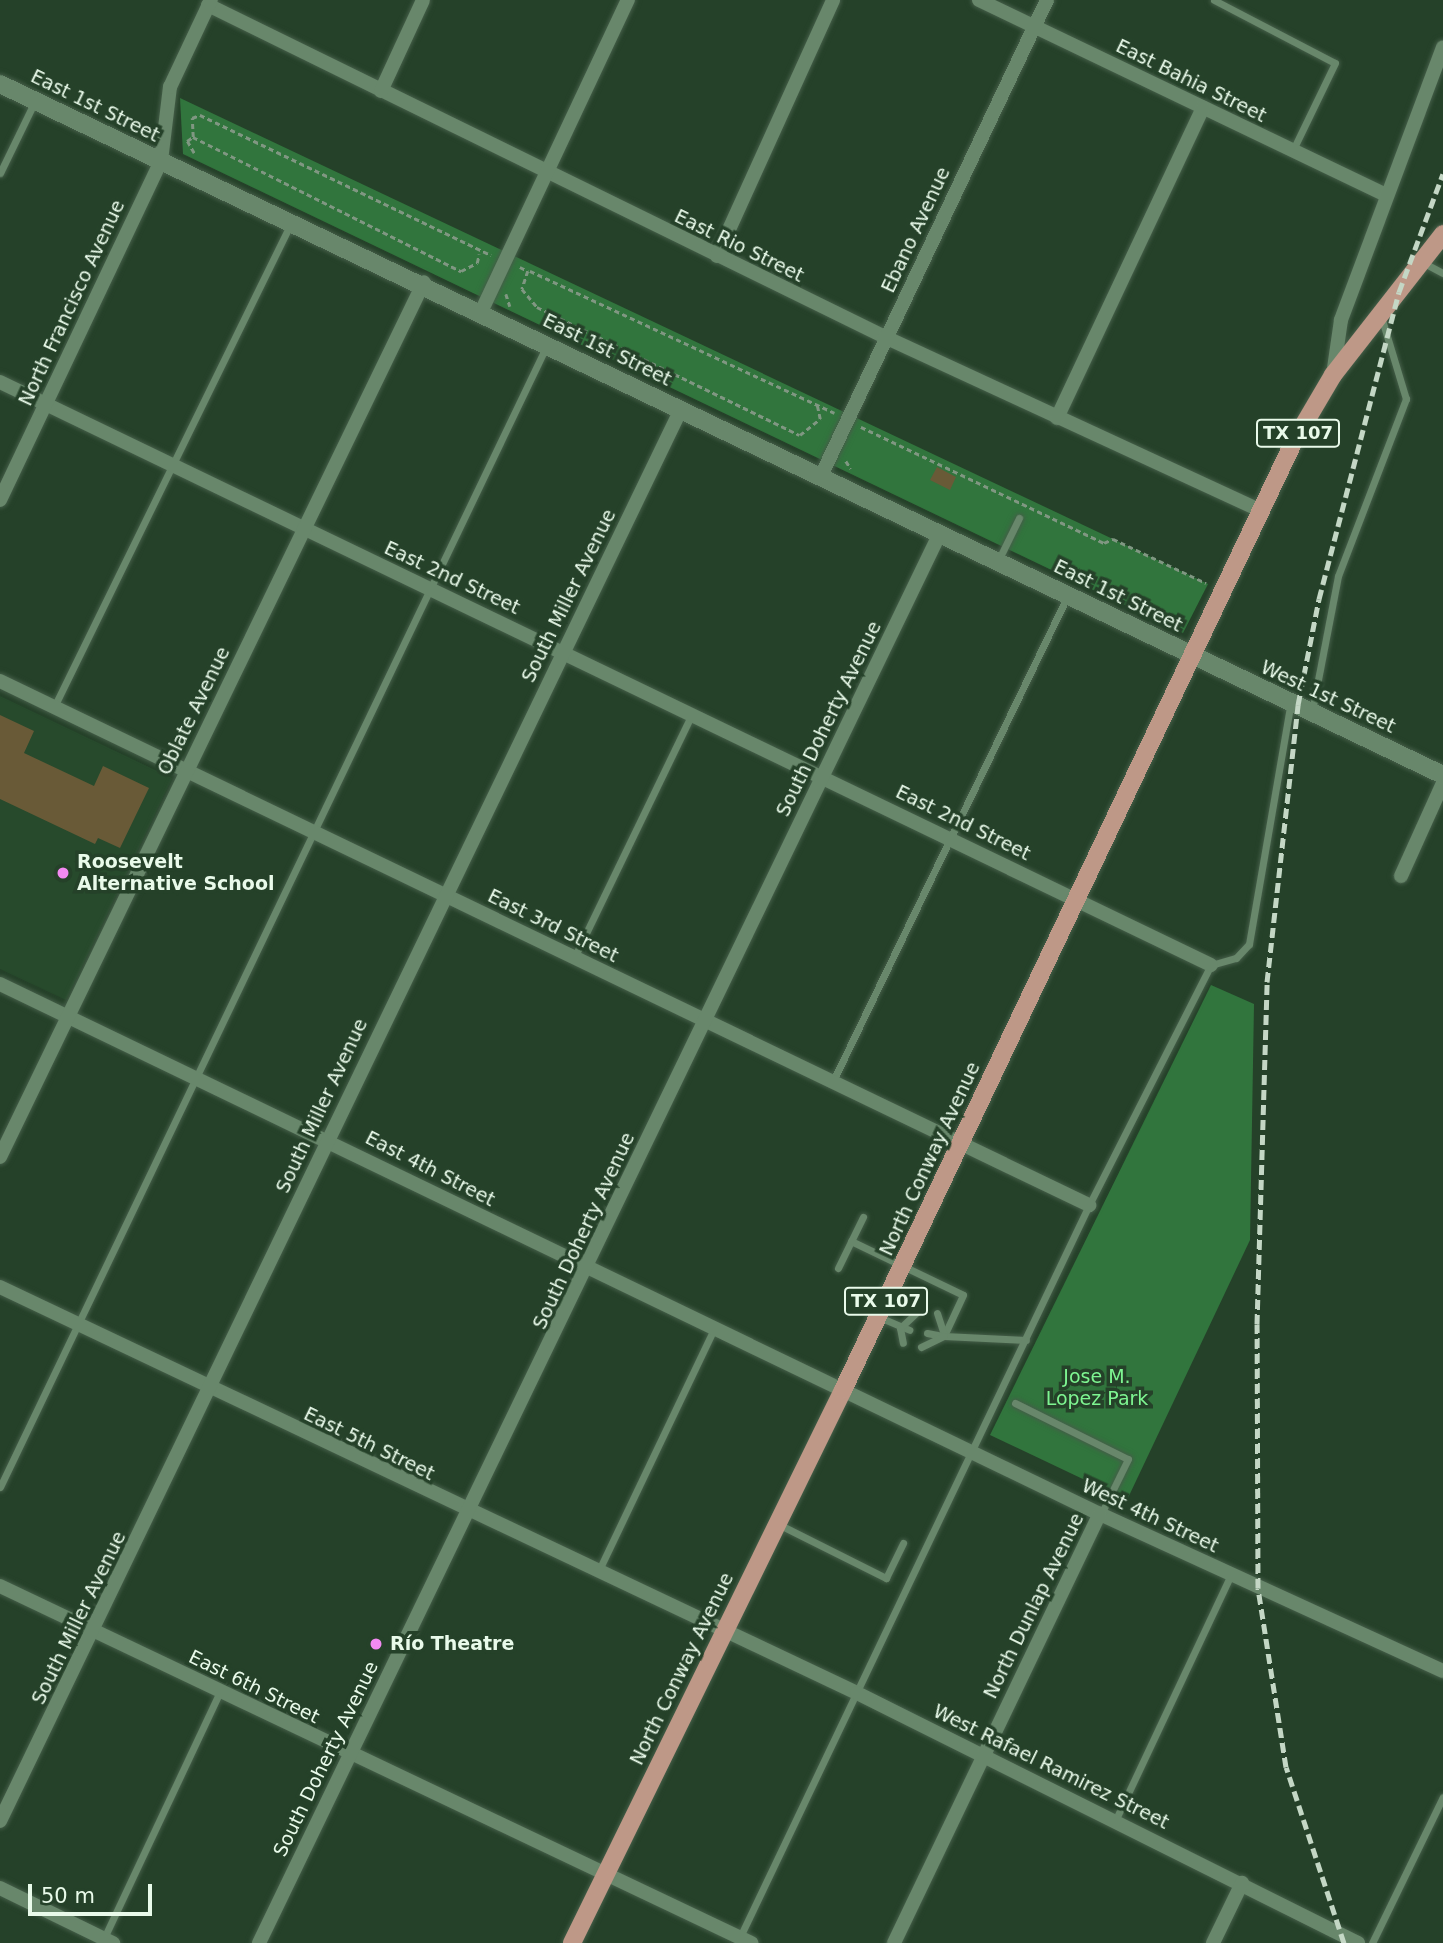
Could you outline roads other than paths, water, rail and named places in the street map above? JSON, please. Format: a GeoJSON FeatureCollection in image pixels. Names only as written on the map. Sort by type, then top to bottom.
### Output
{"type":"FeatureCollection","features":[{"type":"Feature","properties":{"kind":"main road","name":"TX 107"},"geometry":{"type":"LineString","coordinates":[[1195,657],[1259,510],[1333,376],[1443,234]]}},
{"type":"Feature","properties":{"kind":"main road","name":"North Conway Avenue"},"geometry":{"type":"LineString","coordinates":[[572,1943],[843,1390],[1195,657]]}},
{"type":"Feature","properties":{"kind":"street"},"geometry":{"type":"LineString","coordinates":[[381,91],[423,0]]}},
{"type":"Feature","properties":{"kind":"street"},"geometry":{"type":"LineString","coordinates":[[481,312],[628,0]]}},
{"type":"Feature","properties":{"kind":"street"},"geometry":{"type":"LineString","coordinates":[[717,256],[833,0]]}},
{"type":"Feature","properties":{"kind":"street","name":"East Bahia Street"},"geometry":{"type":"LineString","coordinates":[[979,0],[1386,195]]}},
{"type":"Feature","properties":{"kind":"street","name":"Ebano Avenue"},"geometry":{"type":"LineString","coordinates":[[821,476],[1046,0]]}},
{"type":"Feature","properties":{"kind":"street","name":"East Rio Street"},"geometry":{"type":"LineString","coordinates":[[209,2],[381,91],[717,256],[1057,418],[1259,510]]}},
{"type":"Feature","properties":{"kind":"street","name":"North Francisco Avenue"},"geometry":{"type":"LineString","coordinates":[[0,500],[161,161],[170,87],[209,2]]}},
{"type":"Feature","properties":{"kind":"street"},"geometry":{"type":"LineString","coordinates":[[1333,376],[1341,320],[1443,47]]}},
{"type":"Feature","properties":{"kind":"street","name":"East 1st Street"},"geometry":{"type":"LineString","coordinates":[[0,83],[161,161],[424,282],[1195,657]]}},
{"type":"Feature","properties":{"kind":"street"},"geometry":{"type":"LineString","coordinates":[[1057,418],[1203,108]]}},
{"type":"Feature","properties":{"kind":"street","name":"Oblate Avenue"},"geometry":{"type":"LineString","coordinates":[[0,1157],[424,282]]}},
{"type":"Feature","properties":{"kind":"street","name":"East 2nd Street"},"geometry":{"type":"LineString","coordinates":[[0,382],[305,531],[1077,898],[1211,965]]}},
{"type":"Feature","properties":{"kind":"street","name":"South Miller Avenue"},"geometry":{"type":"LineString","coordinates":[[0,1821],[212,1390],[327,1139],[681,409]]}},
{"type":"Feature","properties":{"kind":"street","name":"South Doherty Avenue"},"geometry":{"type":"LineString","coordinates":[[259,1943],[348,1754],[588,1270],[702,1020],[940,533]]}},
{"type":"Feature","properties":{"kind":"street","name":"West 1st Street"},"geometry":{"type":"LineString","coordinates":[[1195,657],[1443,775]]}},
{"type":"Feature","properties":{"kind":"street","name":"East 3rd Street"},"geometry":{"type":"LineString","coordinates":[[0,681],[1089,1205]]}},
{"type":"Feature","properties":{"kind":"street"},"geometry":{"type":"LineString","coordinates":[[1401,876],[1443,783]]}},
{"type":"Feature","properties":{"kind":"street","name":"East 4th Street"},"geometry":{"type":"LineString","coordinates":[[0,984],[327,1139],[588,1270],[843,1390]]}},
{"type":"Feature","properties":{"kind":"street","name":"East 5th Street"},"geometry":{"type":"LineString","coordinates":[[0,1287],[469,1513],[725,1630]]}},
{"type":"Feature","properties":{"kind":"street","name":"West 4th Street"},"geometry":{"type":"LineString","coordinates":[[843,1390],[1100,1514],[1443,1671]]}},
{"type":"Feature","properties":{"kind":"street","name":"North Dunlap Avenue"},"geometry":{"type":"LineString","coordinates":[[894,1943],[1100,1514]]}},
{"type":"Feature","properties":{"kind":"street","name":"East 6th Street"},"geometry":{"type":"LineString","coordinates":[[0,1586],[743,1941]]}},
{"type":"Feature","properties":{"kind":"street","name":"West Rafael Ramirez Street"},"geometry":{"type":"LineString","coordinates":[[725,1630],[1242,1883],[1358,1943]]}},
{"type":"Feature","properties":{"kind":"street"},"geometry":{"type":"LineString","coordinates":[[1213,1943],[1242,1883]]}},
{"type":"Feature","properties":{"kind":"street"},"geometry":{"type":"LineString","coordinates":[[0,1888],[108,1941]]}},
{"type":"Feature","properties":{"kind":"lane"},"geometry":{"type":"LineString","coordinates":[[1214,0],[1335,63],[1293,151]]}},
{"type":"Feature","properties":{"kind":"lane"},"geometry":{"type":"LineString","coordinates":[[0,173],[35,100]]}},
{"type":"Feature","properties":{"kind":"lane"},"geometry":{"type":"LineString","coordinates":[[54,707],[292,221]]}},
{"type":"Feature","properties":{"kind":"lane"},"geometry":{"type":"LineString","coordinates":[[1420,261],[1443,273]]}},
{"type":"Feature","properties":{"kind":"lane"},"geometry":{"type":"LineString","coordinates":[[1311,712],[1338,576],[1406,398],[1381,315]]}},
{"type":"Feature","properties":{"kind":"lane"},"geometry":{"type":"LineString","coordinates":[[0,1487],[200,1079],[547,344]]}},
{"type":"Feature","properties":{"kind":"lane"},"geometry":{"type":"LineString","coordinates":[[998,561],[1019,518]]}},
{"type":"Feature","properties":{"kind":"lane"},"geometry":{"type":"LineString","coordinates":[[832,1082],[1068,595]]}},
{"type":"Feature","properties":{"kind":"lane"},"geometry":{"type":"LineString","coordinates":[[743,1941],[857,1693],[1089,1205],[1211,965],[1236,958],[1255,928],[1291,702]]}},
{"type":"Feature","properties":{"kind":"lane"},"geometry":{"type":"LineString","coordinates":[[574,958],[692,714]]}},
{"type":"Feature","properties":{"kind":"lane"},"geometry":{"type":"LineString","coordinates":[[838,1268],[863,1217]]}},
{"type":"Feature","properties":{"kind":"lane"},"geometry":{"type":"LineString","coordinates":[[851,1241],[964,1294],[944,1336],[921,1347]]}},
{"type":"Feature","properties":{"kind":"lane"},"geometry":{"type":"LineString","coordinates":[[903,1343],[904,1329],[919,1310]]}},
{"type":"Feature","properties":{"kind":"lane"},"geometry":{"type":"LineString","coordinates":[[937,1312],[944,1336]]}},
{"type":"Feature","properties":{"kind":"lane"},"geometry":{"type":"LineString","coordinates":[[878,1317],[904,1329]]}},
{"type":"Feature","properties":{"kind":"lane"},"geometry":{"type":"LineString","coordinates":[[598,1572],[714,1329]]}},
{"type":"Feature","properties":{"kind":"lane"},"geometry":{"type":"LineString","coordinates":[[927,1333],[1026,1340]]}},
{"type":"Feature","properties":{"kind":"lane"},"geometry":{"type":"LineString","coordinates":[[1015,1403],[1128,1460],[1100,1514]]}},
{"type":"Feature","properties":{"kind":"lane"},"geometry":{"type":"LineString","coordinates":[[777,1523],[886,1578],[903,1543]]}},
{"type":"Feature","properties":{"kind":"lane"},"geometry":{"type":"LineString","coordinates":[[1115,1821],[1231,1575]]}},
{"type":"Feature","properties":{"kind":"lane"},"geometry":{"type":"LineString","coordinates":[[108,1941],[220,1692]]}},
{"type":"Feature","properties":{"kind":"lane"},"geometry":{"type":"LineString","coordinates":[[1372,1943],[1443,1797]]}},
{"type":"Feature","properties":{"kind":"railway"},"geometry":{"type":"LineString","coordinates":[[1344,1943],[1286,1767],[1258,1588],[1257,1324],[1267,982],[1298,705],[1319,599],[1399,292],[1443,174]]}},
{"type":"Feature","properties":{"kind":"place","name":"Roosevelt Alternative School"},"geometry":{"type":"Point","coordinates":[63,873]}},
{"type":"Feature","properties":{"kind":"place","name":"Río Theatre"},"geometry":{"type":"Point","coordinates":[376,1644]}},
{"type":"Feature","properties":{"kind":"park label","name":"Jose M. Lopez Park"},"geometry":{"type":"Point","coordinates":[1097,1388]}}]}
